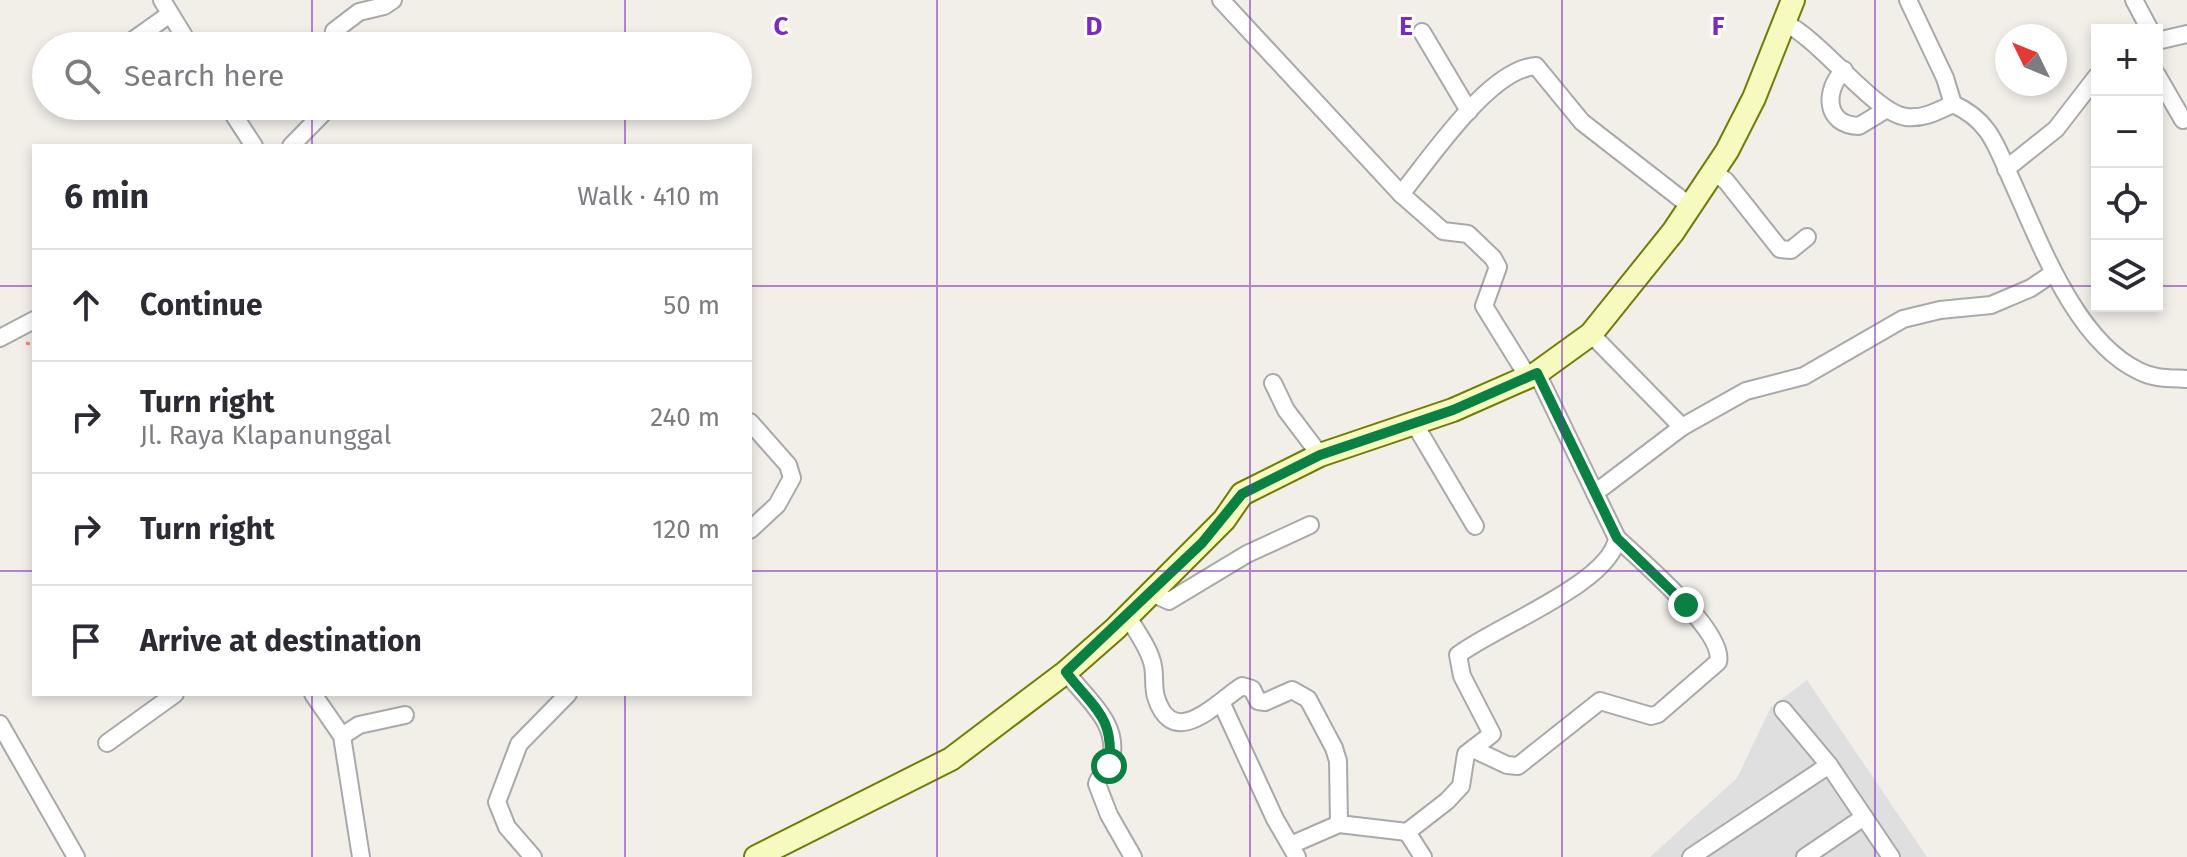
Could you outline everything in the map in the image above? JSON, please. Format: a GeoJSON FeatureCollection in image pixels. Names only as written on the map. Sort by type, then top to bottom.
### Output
{"type":"FeatureCollection","features":[{"type":"Feature","properties":{"kind":"street"},"geometry":{"type":"LineString","coordinates":[[334,32],[359,12],[384,6],[393,0]]}},
{"type":"Feature","properties":{"kind":"street"},"geometry":{"type":"LineString","coordinates":[[1221,0],[1401,194],[1443,231],[1468,234],[1497,262],[1497,273],[1484,306],[1533,375],[1617,538],[1691,610],[1715,642],[1718,662],[1658,714],[1651,716],[1600,701],[1518,766],[1507,765],[1473,749]]}},
{"type":"Feature","properties":{"kind":"street"},"geometry":{"type":"LineString","coordinates":[[756,857],[951,759],[1066,672],[1128,617],[1224,520],[1242,494],[1320,455],[1482,399],[1533,375],[1591,334],[1714,172],[1745,119],[1793,0]]}},
{"type":"Feature","properties":{"kind":"street"},"geometry":{"type":"LineString","coordinates":[[1908,0],[1945,78],[1953,104],[1981,120],[2053,273],[2092,332],[2113,355],[2137,371],[2156,378],[2187,379]]}},
{"type":"Feature","properties":{"kind":"street"},"geometry":{"type":"LineString","coordinates":[[2134,0],[2147,24]]}},
{"type":"Feature","properties":{"kind":"street"},"geometry":{"type":"LineString","coordinates":[[140,32],[166,7],[181,32]]}},
{"type":"Feature","properties":{"kind":"street"},"geometry":{"type":"LineString","coordinates":[[1785,23],[1796,28],[1887,109],[1907,117],[1925,117],[1953,104]]}},
{"type":"Feature","properties":{"kind":"street"},"geometry":{"type":"LineString","coordinates":[[1422,32],[1469,111]]}},
{"type":"Feature","properties":{"kind":"street"},"geometry":{"type":"LineString","coordinates":[[2163,40],[2187,34]]}},
{"type":"Feature","properties":{"kind":"street"},"geometry":{"type":"LineString","coordinates":[[1401,194],[1469,111],[1507,76],[1525,67],[1536,66],[1582,122],[1690,206]]}},
{"type":"Feature","properties":{"kind":"street"},"geometry":{"type":"LineString","coordinates":[[1844,70],[1829,93],[1831,111],[1839,120],[1859,126],[1887,109]]}},
{"type":"Feature","properties":{"kind":"street"},"geometry":{"type":"LineString","coordinates":[[2006,169],[2056,129],[2091,84]]}},
{"type":"Feature","properties":{"kind":"street"},"geometry":{"type":"LineString","coordinates":[[2163,85],[2183,120]]}},
{"type":"Feature","properties":{"kind":"street"},"geometry":{"type":"LineString","coordinates":[[237,120],[253,144]]}},
{"type":"Feature","properties":{"kind":"street"},"geometry":{"type":"LineString","coordinates":[[293,144],[316,120]]}},
{"type":"Feature","properties":{"kind":"street"},"geometry":{"type":"LineString","coordinates":[[1714,172],[1726,181],[1780,249],[1791,250],[1807,237]]}},
{"type":"Feature","properties":{"kind":"street"},"geometry":{"type":"LineString","coordinates":[[1595,493],[1682,427],[1746,391],[1804,376],[1903,319],[1940,310],[1991,305],[2031,288],[2053,273]]}},
{"type":"Feature","properties":{"kind":"street"},"geometry":{"type":"LineString","coordinates":[[0,338],[32,321]]}},
{"type":"Feature","properties":{"kind":"street"},"geometry":{"type":"LineString","coordinates":[[1591,334],[1682,427]]}},
{"type":"Feature","properties":{"kind":"street"},"geometry":{"type":"LineString","coordinates":[[1273,383],[1291,418],[1320,455]]}},
{"type":"Feature","properties":{"kind":"street"},"geometry":{"type":"LineString","coordinates":[[1414,423],[1475,526]]}},
{"type":"Feature","properties":{"kind":"street"},"geometry":{"type":"LineString","coordinates":[[752,424],[788,465],[792,478],[777,505],[752,528]]}},
{"type":"Feature","properties":{"kind":"street"},"geometry":{"type":"LineString","coordinates":[[1159,586],[1156,595],[1169,601],[1247,554],[1310,525]]}},
{"type":"Feature","properties":{"kind":"street"},"geometry":{"type":"LineString","coordinates":[[1222,704],[1275,819],[1295,851],[1339,824],[1407,832],[1461,786],[1463,760],[1473,749],[1487,741],[1492,730],[1467,689],[1458,655],[1596,570],[1613,555],[1617,538]]}},
{"type":"Feature","properties":{"kind":"street"},"geometry":{"type":"LineString","coordinates":[[1128,617],[1151,659],[1155,694],[1169,719],[1178,723],[1193,720],[1222,704],[1242,686],[1252,689],[1258,701],[1265,702],[1292,690],[1308,699],[1338,761],[1339,824]]}},
{"type":"Feature","properties":{"kind":"street"},"geometry":{"type":"LineString","coordinates":[[1066,672],[1106,719],[1111,752],[1109,766],[1097,778],[1098,790],[1133,857]]}},
{"type":"Feature","properties":{"kind":"street"},"geometry":{"type":"LineString","coordinates":[[107,743],[172,696]]}},
{"type":"Feature","properties":{"kind":"street"},"geometry":{"type":"LineString","coordinates":[[314,696],[342,736],[361,857]]}},
{"type":"Feature","properties":{"kind":"street"},"geometry":{"type":"LineString","coordinates":[[533,857],[507,827],[497,802],[519,744],[566,696]]}},
{"type":"Feature","properties":{"kind":"street"},"geometry":{"type":"LineString","coordinates":[[1783,710],[1829,765],[1891,857]]}},
{"type":"Feature","properties":{"kind":"street"},"geometry":{"type":"LineString","coordinates":[[342,736],[359,725],[405,715]]}},
{"type":"Feature","properties":{"kind":"street"},"geometry":{"type":"LineString","coordinates":[[0,726],[76,857]]}},
{"type":"Feature","properties":{"kind":"street"},"geometry":{"type":"LineString","coordinates":[[1691,857],[1829,765]]}},
{"type":"Feature","properties":{"kind":"street"},"geometry":{"type":"LineString","coordinates":[[1805,857],[1864,817]]}},
{"type":"Feature","properties":{"kind":"street"},"geometry":{"type":"LineString","coordinates":[[1407,832],[1423,857]]}},
{"type":"Feature","properties":{"kind":"shaded area"},"geometry":{"type":"Polygon","coordinates":[[[1807,680],[1927,857],[1650,857],[1737,778],[1771,707],[1807,680]]]}},
{"type":"Feature","properties":{"kind":"route"},"geometry":{"type":"LineString","coordinates":[[1109,766],[1111,752],[1106,719],[1066,672],[1115,629],[1202,543],[1224,520],[1242,494],[1320,455],[1453,410],[1537,373],[1617,538],[1686,605]]}}]}
